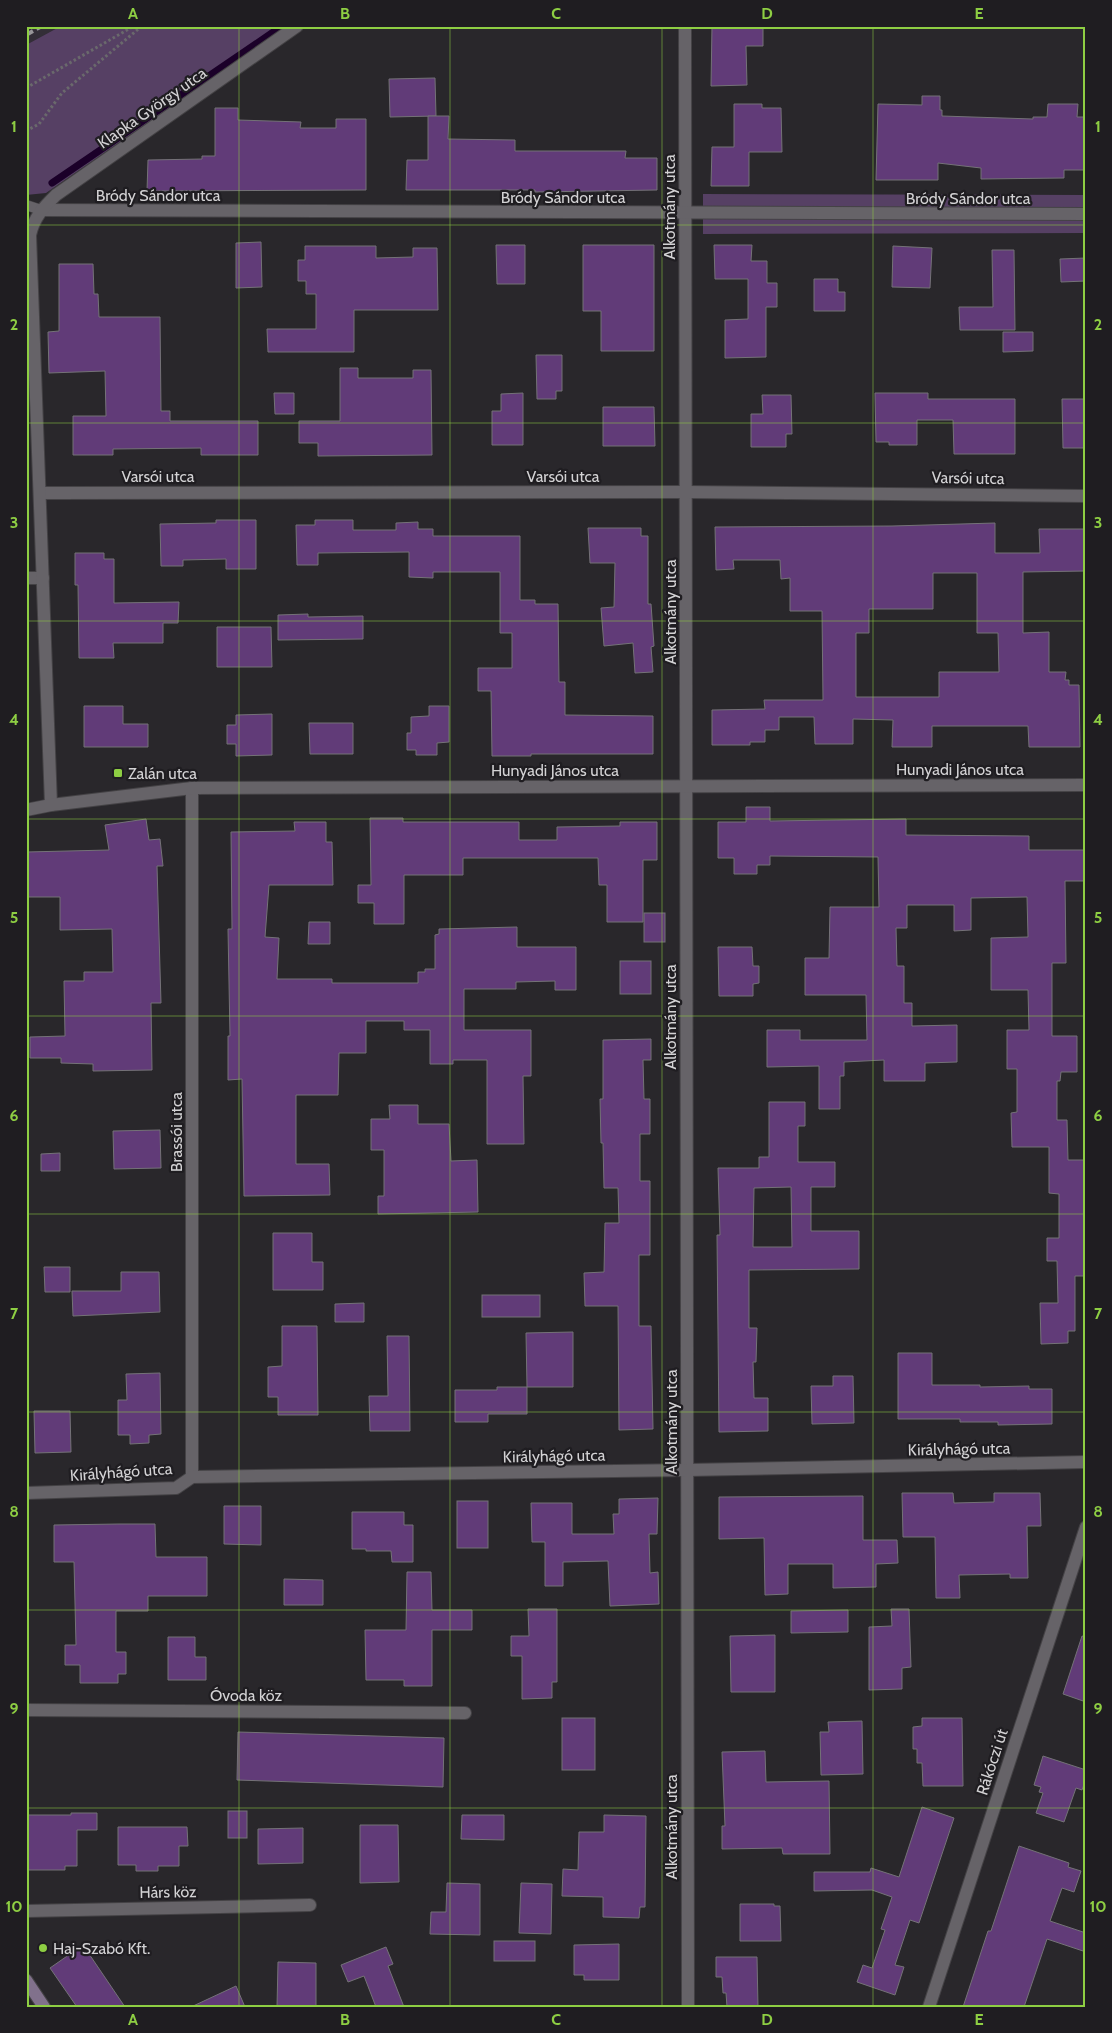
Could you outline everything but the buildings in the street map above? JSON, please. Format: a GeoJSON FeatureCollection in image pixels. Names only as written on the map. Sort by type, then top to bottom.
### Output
{"type":"FeatureCollection","features":[{"type":"Feature","properties":{"kind":"street","name":"Klapka György utca"},"geometry":{"type":"LineString","coordinates":[[41,210],[56,195],[296,26]]}},
{"type":"Feature","properties":{"kind":"street","name":"Alkotmány utca"},"geometry":{"type":"LineString","coordinates":[[685,26],[688,2007]]}},
{"type":"Feature","properties":{"kind":"street","name":"Bródy Sándor utca"},"geometry":{"type":"LineString","coordinates":[[41,210],[686,214],[1086,214]]}},
{"type":"Feature","properties":{"kind":"street"},"geometry":{"type":"LineString","coordinates":[[41,210],[33,222],[30,235],[52,805]]}},
{"type":"Feature","properties":{"kind":"street","name":"Varsói utca"},"geometry":{"type":"LineString","coordinates":[[40,493],[686,492],[1086,496]]}},
{"type":"Feature","properties":{"kind":"street"},"geometry":{"type":"LineString","coordinates":[[26,578],[43,578]]}},
{"type":"Feature","properties":{"kind":"street","name":"Hunyadi János utca"},"geometry":{"type":"LineString","coordinates":[[26,810],[52,805],[192,788],[1086,785]]}},
{"type":"Feature","properties":{"kind":"street","name":"Brassói utca"},"geometry":{"type":"LineString","coordinates":[[192,788],[192,1477]]}},
{"type":"Feature","properties":{"kind":"street","name":"Királyhágó utca"},"geometry":{"type":"LineString","coordinates":[[26,1493],[176,1488],[192,1477],[1086,1462]]}},
{"type":"Feature","properties":{"kind":"street","name":"Rákóczi út"},"geometry":{"type":"LineString","coordinates":[[929,2007],[1086,1528]]}},
{"type":"Feature","properties":{"kind":"street","name":"Óvoda köz"},"geometry":{"type":"LineString","coordinates":[[26,1710],[465,1713]]}},
{"type":"Feature","properties":{"kind":"street","name":"Hárs köz"},"geometry":{"type":"LineString","coordinates":[[26,1911],[310,1905]]}},
{"type":"Feature","properties":{"kind":"street"},"geometry":{"type":"LineString","coordinates":[[26,1980],[44,2007]]}},
{"type":"Feature","properties":{"kind":"lane"},"geometry":{"type":"LineString","coordinates":[[26,206],[41,210]]}},
{"type":"Feature","properties":{"kind":"path"},"geometry":{"type":"LineString","coordinates":[[26,88],[134,26]]}},
{"type":"Feature","properties":{"kind":"path"},"geometry":{"type":"LineString","coordinates":[[26,130],[39,124],[62,93],[142,26]]}},
{"type":"Feature","properties":{"kind":"shaded area"},"geometry":{"type":"Polygon","coordinates":[[[26,26],[61,26],[26,45],[26,26]]]}},
{"type":"Feature","properties":{"kind":"shaded area"},"geometry":{"type":"Polygon","coordinates":[[[61,26],[288,26],[46,193],[26,195],[26,45],[61,26]]]}},
{"type":"Feature","properties":{"kind":"shaded area"},"geometry":{"type":"Polygon","coordinates":[[[703,194],[1086,195],[1086,233],[703,234],[703,194]]]}},
{"type":"Feature","properties":{"kind":"waterway"},"geometry":{"type":"LineString","coordinates":[[52,183],[282,26]]}},
{"type":"Feature","properties":{"kind":"railway"},"geometry":{"type":"LineString","coordinates":[[26,35],[42,26]]}},
{"type":"Feature","properties":{"kind":"place","name":"Zalán utca"},"geometry":{"type":"Point","coordinates":[118,773]}},
{"type":"Feature","properties":{"kind":"place","name":"Haj-Szabó Kft."},"geometry":{"type":"Point","coordinates":[43,1948]}}]}
